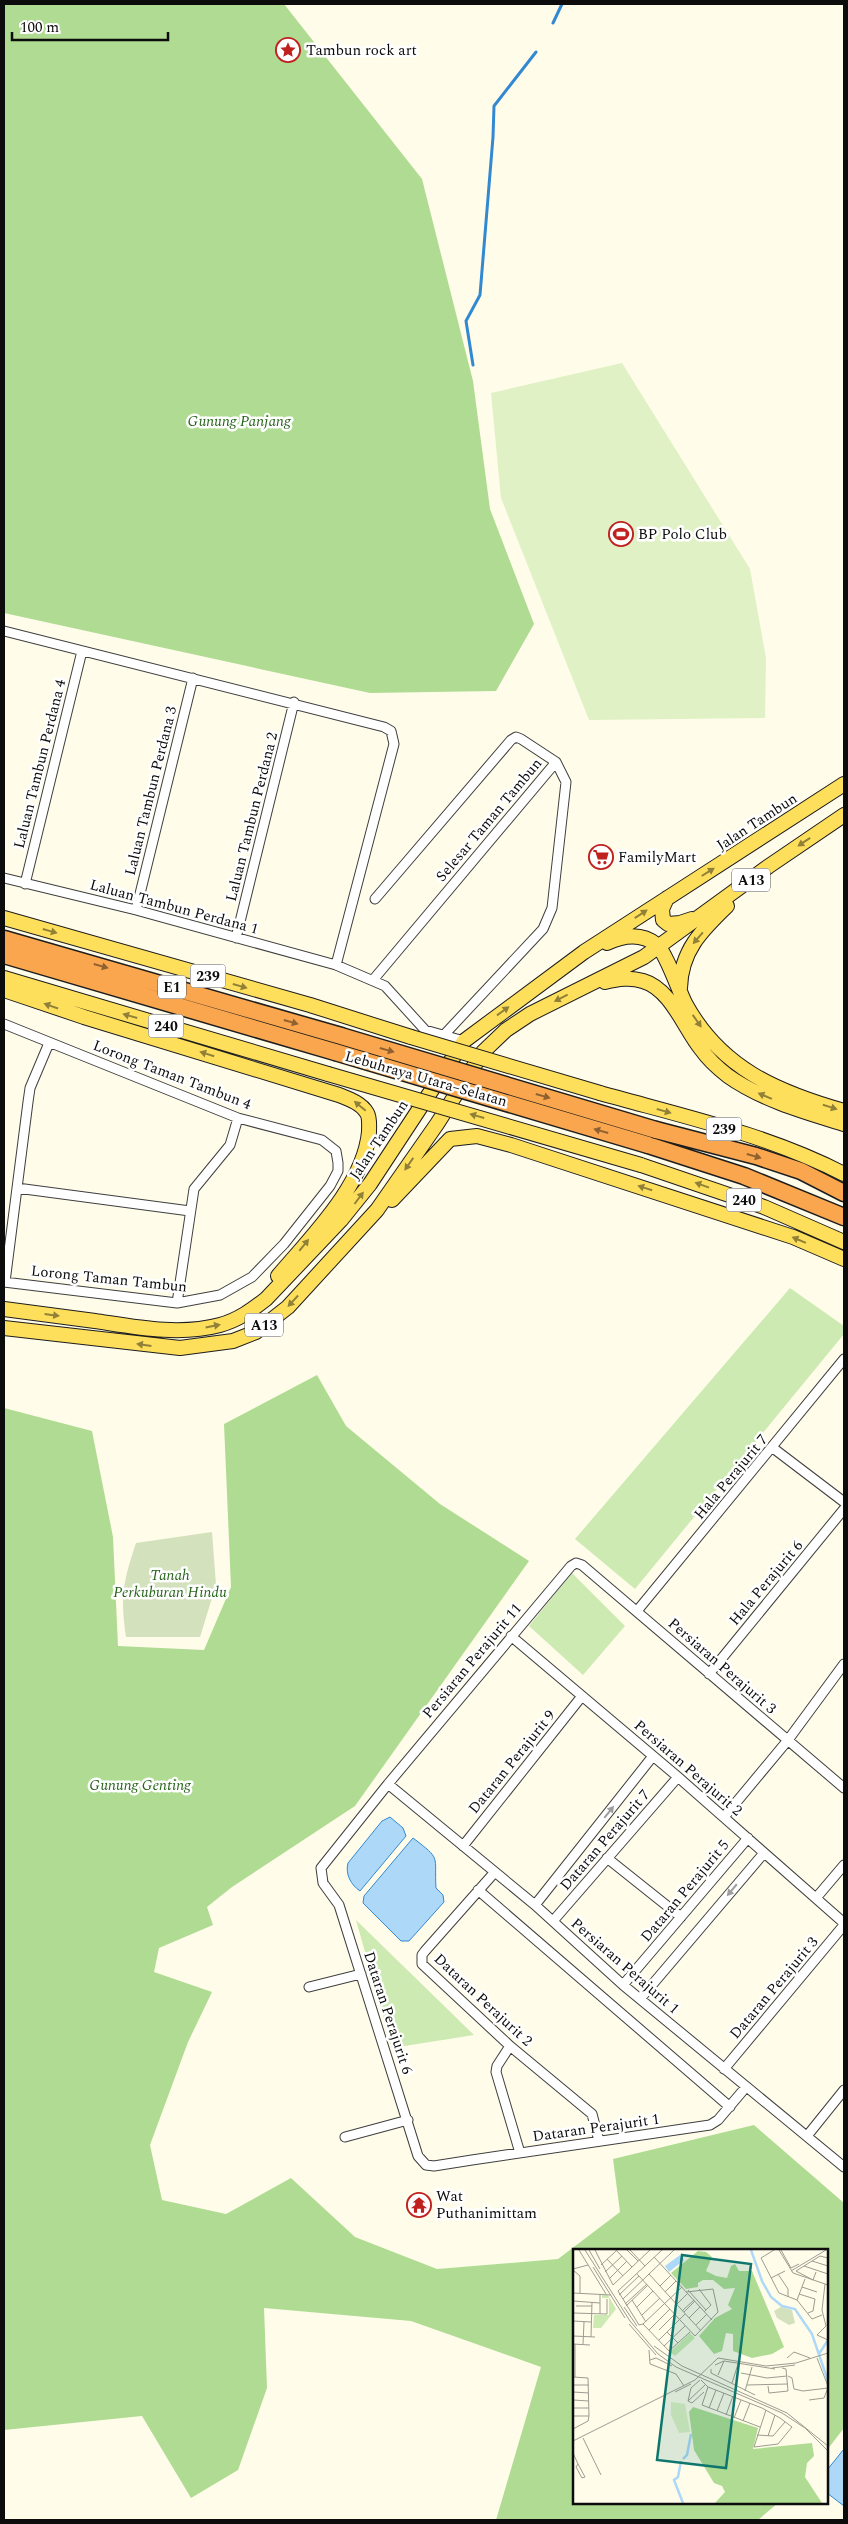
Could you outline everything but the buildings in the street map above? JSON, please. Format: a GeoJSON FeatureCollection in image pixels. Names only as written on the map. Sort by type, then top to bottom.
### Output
{"type":"FeatureCollection","features":[{"type":"Feature","properties":{"kind":"highway","name":"Lebuhraya Utara–Selatan"},"geometry":{"type":"LineString","coordinates":[[4,939],[341,1036],[656,1130],[756,1156],[792,1168],[844,1193]]}},
{"type":"Feature","properties":{"kind":"highway","name":"Lebuhraya Utara–Selatan"},"geometry":{"type":"LineString","coordinates":[[4,956],[648,1145],[744,1176],[844,1217]]}},
{"type":"Feature","properties":{"kind":"main road","name":"Jalan Tambun"},"geometry":{"type":"LineString","coordinates":[[4,1309],[141,1328],[184,1330],[220,1325],[236,1320],[266,1299],[342,1220],[370,1184],[464,1041],[586,951],[844,784]]}},
{"type":"Feature","properties":{"kind":"main road","name":"A13"},"geometry":{"type":"LineString","coordinates":[[4,1328],[180,1348],[233,1341],[256,1332],[288,1307],[377,1210],[437,1124],[483,1052],[506,1030],[530,1014],[644,958],[769,866],[844,814]]}},
{"type":"Feature","properties":{"kind":"main road"},"geometry":{"type":"LineString","coordinates":[[680,991],[680,973],[688,949],[721,912],[769,866]]}},
{"type":"Feature","properties":{"kind":"main road"},"geometry":{"type":"LineString","coordinates":[[667,898],[662,909],[663,920],[668,924],[680,923],[707,913]]}},
{"type":"Feature","properties":{"kind":"main road","name":"239"},"geometry":{"type":"LineString","coordinates":[[4,918],[310,1005],[411,1038],[712,1125],[810,1156],[844,1174]]}},
{"type":"Feature","properties":{"kind":"main road"},"geometry":{"type":"LineString","coordinates":[[586,951],[618,938],[632,936],[647,938],[659,947],[686,1005],[712,1041],[752,1076],[826,1106],[844,1111]]}},
{"type":"Feature","properties":{"kind":"main road","name":"240"},"geometry":{"type":"LineString","coordinates":[[4,978],[641,1165],[764,1207],[844,1242]]}},
{"type":"Feature","properties":{"kind":"main road"},"geometry":{"type":"LineString","coordinates":[[585,986],[622,979],[644,981],[654,986],[672,1005],[701,1051],[727,1075],[748,1088],[776,1100],[844,1124]]}},
{"type":"Feature","properties":{"kind":"main road"},"geometry":{"type":"LineString","coordinates":[[4,990],[84,1017],[339,1095],[362,1106],[368,1114],[369,1124],[361,1165],[330,1212],[277,1277],[266,1299]]}},
{"type":"Feature","properties":{"kind":"main road"},"geometry":{"type":"LineString","coordinates":[[377,1210],[396,1198],[434,1153],[450,1139],[477,1136],[511,1145],[783,1234],[844,1259]]}},
{"type":"Feature","properties":{"kind":"main road"},"geometry":{"type":"LineString","coordinates":[[810,1156],[844,1167]]}},
{"type":"Feature","properties":{"kind":"street"},"geometry":{"type":"LineString","coordinates":[[4,631],[294,702],[384,727],[394,735],[394,744],[336,965]]}},
{"type":"Feature","properties":{"kind":"street","name":"Laluan Tambun Perdana 4"},"geometry":{"type":"LineString","coordinates":[[25,884],[82,651]]}},
{"type":"Feature","properties":{"kind":"street","name":"Laluan Tambun Perdana 3"},"geometry":{"type":"LineString","coordinates":[[136,910],[193,678]]}},
{"type":"Feature","properties":{"kind":"street","name":"Laluan Tambun Perdana 2"},"geometry":{"type":"LineString","coordinates":[[236,938],[294,702]]}},
{"type":"Feature","properties":{"kind":"street"},"geometry":{"type":"LineString","coordinates":[[375,899],[511,740],[516,737],[521,739],[556,762]]}},
{"type":"Feature","properties":{"kind":"street","name":"Selesar Taman Tambun"},"geometry":{"type":"LineString","coordinates":[[373,980],[556,762],[566,782],[552,908],[549,919],[543,929],[443,1036]]}},
{"type":"Feature","properties":{"kind":"street","name":"Laluan Tambun Perdana 1"},"geometry":{"type":"LineString","coordinates":[[4,878],[136,910],[336,965],[385,986],[425,1030],[464,1041]]}},
{"type":"Feature","properties":{"kind":"street","name":"Lorong Taman Tambun 4"},"geometry":{"type":"LineString","coordinates":[[4,1024],[238,1118],[322,1140],[332,1146]]}},
{"type":"Feature","properties":{"kind":"street","name":"Lorong Taman Tambun"},"geometry":{"type":"LineString","coordinates":[[49,1042],[30,1088],[4,1282],[178,1303],[206,1299],[229,1291],[252,1277],[271,1258],[296,1230],[335,1177],[338,1163],[336,1151],[332,1146]]}},
{"type":"Feature","properties":{"kind":"street"},"geometry":{"type":"LineString","coordinates":[[178,1303],[194,1189],[230,1144],[238,1118]]}},
{"type":"Feature","properties":{"kind":"street"},"geometry":{"type":"LineString","coordinates":[[16,1188],[190,1211]]}},
{"type":"Feature","properties":{"kind":"street","name":"Hala Perajurit 7"},"geometry":{"type":"LineString","coordinates":[[637,1611],[844,1360]]}},
{"type":"Feature","properties":{"kind":"street"},"geometry":{"type":"LineString","coordinates":[[773,1448],[844,1502]]}},
{"type":"Feature","properties":{"kind":"street","name":"Hala Perajurit 6"},"geometry":{"type":"LineString","coordinates":[[709,1674],[844,1509]]}},
{"type":"Feature","properties":{"kind":"street","name":"Persiaran Perajurit 11"},"geometry":{"type":"LineString","coordinates":[[324,1863],[571,1566],[576,1563],[582,1565]]}},
{"type":"Feature","properties":{"kind":"street","name":"Persiaran Perajurit 3"},"geometry":{"type":"LineString","coordinates":[[582,1565],[844,1788]]}},
{"type":"Feature","properties":{"kind":"street","name":"Persiaran Perajurit 2"},"geometry":{"type":"LineString","coordinates":[[511,1636],[678,1777],[844,1924]]}},
{"type":"Feature","properties":{"kind":"street"},"geometry":{"type":"LineString","coordinates":[[724,1818],[788,1740],[844,1664]]}},
{"type":"Feature","properties":{"kind":"street","name":"Dataran Perajurit 9"},"geometry":{"type":"LineString","coordinates":[[463,1846],[582,1696]]}},
{"type":"Feature","properties":{"kind":"street","name":"Dataran Perajurit 7"},"geometry":{"type":"LineString","coordinates":[[535,1905],[653,1756]]}},
{"type":"Feature","properties":{"kind":"street","name":"Dataran Perajurit 7"},"geometry":{"type":"LineString","coordinates":[[553,1921],[678,1777]]}},
{"type":"Feature","properties":{"kind":"street","name":"Persiaran Perajurit 1"},"geometry":{"type":"LineString","coordinates":[[388,1784],[535,1905],[623,1985],[844,2168]]}},
{"type":"Feature","properties":{"kind":"street","name":"Dataran Perajurit 5"},"geometry":{"type":"LineString","coordinates":[[623,1985],[748,1838]]}},
{"type":"Feature","properties":{"kind":"street"},"geometry":{"type":"LineString","coordinates":[[640,1999],[764,1853]]}},
{"type":"Feature","properties":{"kind":"street"},"geometry":{"type":"LineString","coordinates":[[607,1858],[681,1917]]}},
{"type":"Feature","properties":{"kind":"street","name":"Dataran Perajurit 6"},"geometry":{"type":"LineString","coordinates":[[324,1863],[321,1876],[323,1883],[339,1905],[420,2159],[426,2164],[434,2166]]}},
{"type":"Feature","properties":{"kind":"street"},"geometry":{"type":"LineString","coordinates":[[816,1898],[844,1865]]}},
{"type":"Feature","properties":{"kind":"street","name":"Dataran Perajurit 2"},"geometry":{"type":"LineString","coordinates":[[494,1872],[424,1951],[421,1960],[425,1968],[510,2046],[592,2114],[600,2141]]}},
{"type":"Feature","properties":{"kind":"street"},"geometry":{"type":"LineString","coordinates":[[478,1890],[730,2106]]}},
{"type":"Feature","properties":{"kind":"street","name":"Dataran Perajurit 3"},"geometry":{"type":"LineString","coordinates":[[724,2069],[844,1924]]}},
{"type":"Feature","properties":{"kind":"street"},"geometry":{"type":"LineString","coordinates":[[309,1987],[361,1974]]}},
{"type":"Feature","properties":{"kind":"street"},"geometry":{"type":"LineString","coordinates":[[510,2046],[496,2066],[496,2072],[520,2153]]}},
{"type":"Feature","properties":{"kind":"street","name":"Dataran Perajurit 1"},"geometry":{"type":"LineString","coordinates":[[434,2166],[710,2125],[717,2122],[746,2087]]}},
{"type":"Feature","properties":{"kind":"street"},"geometry":{"type":"LineString","coordinates":[[807,2136],[844,2090]]}},
{"type":"Feature","properties":{"kind":"street"},"geometry":{"type":"LineString","coordinates":[[345,2137],[408,2120]]}},
{"type":"Feature","properties":{"kind":"green space","name":"Gunung Panjang"},"geometry":{"type":"Polygon","coordinates":[[[4,4],[284,4],[422,179],[473,381],[490,509],[534,624],[496,691],[370,693],[4,613],[4,4]]]}},
{"type":"Feature","properties":{"kind":"green space","name":"BP Polo Club"},"geometry":{"type":"Polygon","coordinates":[[[622,363],[750,569],[766,658],[765,718],[589,720],[501,498],[491,393],[622,363]]]}},
{"type":"Feature","properties":{"kind":"green space"},"geometry":{"type":"Polygon","coordinates":[[[790,1288],[844,1326],[844,1334],[635,1589],[575,1539],[790,1288]]]}},
{"type":"Feature","properties":{"kind":"green space","name":"Gunung Genting"},"geometry":{"type":"Polygon","coordinates":[[[317,1375],[346,1426],[440,1504],[529,1561],[355,1806],[232,1887],[207,1907],[213,1925],[159,1948],[154,1972],[212,1992],[188,2042],[150,2145],[162,2200],[226,2214],[291,2178],[355,2237],[437,2269],[558,2259],[620,2212],[613,2159],[754,2125],[844,2203],[844,2428],[828,2449],[828,2249],[573,2249],[573,2504],[777,2504],[758,2520],[496,2520],[541,2367],[411,2321],[264,2308],[267,2388],[238,2470],[191,2498],[142,2416],[4,2430],[4,1408],[92,1431],[113,1537],[118,1646],[204,1650],[231,1587],[224,1424],[317,1375]]]}},
{"type":"Feature","properties":{"kind":"green space","name":"Tanah Perkuburan Hindu"},"geometry":{"type":"Polygon","coordinates":[[[212,1532],[216,1585],[200,1637],[126,1637],[123,1611],[124,1590],[136,1543],[212,1532]]]}},
{"type":"Feature","properties":{"kind":"green space"},"geometry":{"type":"Polygon","coordinates":[[[572,1573],[625,1626],[583,1675],[529,1626],[572,1573]]]}},
{"type":"Feature","properties":{"kind":"green space"},"geometry":{"type":"Polygon","coordinates":[[[356,1920],[474,2035],[392,2048],[356,1920]]]}},
{"type":"Feature","properties":{"kind":"water"},"geometry":{"type":"Polygon","coordinates":[[[390,1817],[403,1828],[406,1836],[360,1891],[350,1879],[347,1871],[348,1863],[382,1821],[390,1817]]]}},
{"type":"Feature","properties":{"kind":"water"},"geometry":{"type":"Polygon","coordinates":[[[413,1838],[429,1850],[435,1859],[436,1888],[443,1895],[444,1902],[409,1941],[401,1941],[363,1903],[364,1896],[413,1838]]]}},
{"type":"Feature","properties":{"kind":"water"},"geometry":{"type":"Polygon","coordinates":[[[844,2449],[844,2506],[828,2494],[828,2469],[844,2449]]]}},
{"type":"Feature","properties":{"kind":"waterway"},"geometry":{"type":"LineString","coordinates":[[553,23],[562,4]]}},
{"type":"Feature","properties":{"kind":"waterway"},"geometry":{"type":"LineString","coordinates":[[473,365],[466,321],[480,295],[494,106],[536,52]]}},
{"type":"Feature","properties":{"kind":"place","name":"Tambun rock art"},"geometry":{"type":"Point","coordinates":[288,50]}},
{"type":"Feature","properties":{"kind":"place","name":"BP Polo Club"},"geometry":{"type":"Point","coordinates":[621,534]}},
{"type":"Feature","properties":{"kind":"place","name":"FamilyMart"},"geometry":{"type":"Point","coordinates":[601,857]}},
{"type":"Feature","properties":{"kind":"place","name":"Wat Puthanimittam"},"geometry":{"type":"Point","coordinates":[419,2205]}}]}
